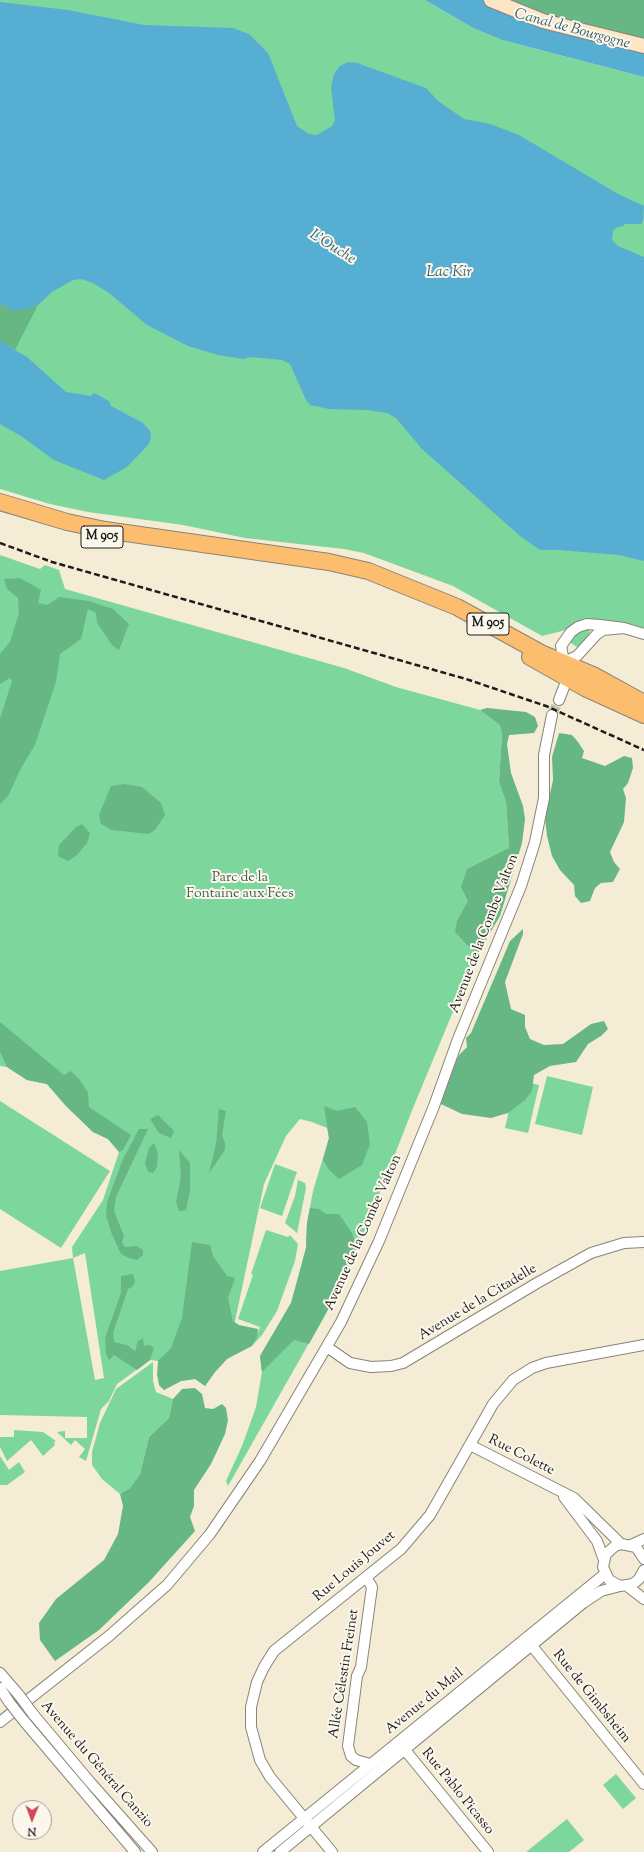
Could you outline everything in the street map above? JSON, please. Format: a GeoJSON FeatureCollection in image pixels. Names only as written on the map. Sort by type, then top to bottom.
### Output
{"type":"FeatureCollection","features":[{"type":"Feature","properties":{"kind":"main road","name":"M 905"},"geometry":{"type":"LineString","coordinates":[[0,504],[83,526],[188,541],[208,546],[350,566],[368,571],[457,608],[541,653],[595,676],[644,703]]}},
{"type":"Feature","properties":{"kind":"main road","name":"M 905"},"geometry":{"type":"LineString","coordinates":[[0,504],[82,532],[127,541],[196,549],[208,546]]}},
{"type":"Feature","properties":{"kind":"main road","name":"M 905"},"geometry":{"type":"LineString","coordinates":[[127,541],[140,539],[177,544],[188,541]]}},
{"type":"Feature","properties":{"kind":"main road","name":"M 905"},"geometry":{"type":"LineString","coordinates":[[410,589],[440,608],[525,654],[567,679],[644,716]]}},
{"type":"Feature","properties":{"kind":"main road","name":"M 905"},"geometry":{"type":"LineString","coordinates":[[525,654],[550,663],[564,662]]}},
{"type":"Feature","properties":{"kind":"main road"},"geometry":{"type":"LineString","coordinates":[[564,662],[567,679]]}},
{"type":"Feature","properties":{"kind":"main road","name":"M 905"},"geometry":{"type":"LineString","coordinates":[[567,679],[576,679],[590,684],[644,710]]}},
{"type":"Feature","properties":{"kind":"street"},"geometry":{"type":"LineString","coordinates":[[491,0],[543,21],[644,46]]}},
{"type":"Feature","properties":{"kind":"street"},"geometry":{"type":"LineString","coordinates":[[624,628],[602,630],[577,656],[564,662],[561,646],[571,632],[578,626],[586,624],[624,628],[644,634]]}},
{"type":"Feature","properties":{"kind":"street"},"geometry":{"type":"LineString","coordinates":[[559,700],[567,679]]}},
{"type":"Feature","properties":{"kind":"street","name":"Avenue de la Combe Valton"},"geometry":{"type":"LineString","coordinates":[[2,1719],[53,1681],[109,1636],[168,1584],[210,1534],[260,1461],[327,1347],[367,1268],[434,1106],[458,1039],[521,886],[535,842],[544,798],[544,755],[552,715]]}},
{"type":"Feature","properties":{"kind":"street","name":"Avenue de la Citadelle"},"geometry":{"type":"LineString","coordinates":[[327,1347],[350,1363],[371,1367],[391,1366],[403,1363],[537,1283],[591,1253],[624,1243],[644,1242]]}},
{"type":"Feature","properties":{"kind":"street","name":"Rue Louis Jouvet"},"geometry":{"type":"LineString","coordinates":[[332,1852],[270,1777],[260,1760],[250,1726],[254,1691],[264,1667],[274,1651],[401,1549],[430,1515],[498,1397],[513,1380],[526,1372],[554,1361],[644,1345]]}},
{"type":"Feature","properties":{"kind":"street","name":"Rue Colette"},"geometry":{"type":"LineString","coordinates":[[470,1445],[574,1498],[626,1544],[640,1551],[644,1559]]}},
{"type":"Feature","properties":{"kind":"street","name":"Rue Colette"},"geometry":{"type":"LineString","coordinates":[[560,1492],[597,1541],[604,1560],[605,1574]]}},
{"type":"Feature","properties":{"kind":"street"},"geometry":{"type":"LineString","coordinates":[[604,1560],[610,1549],[644,1539]]}},
{"type":"Feature","properties":{"kind":"street"},"geometry":{"type":"LineString","coordinates":[[624,1586],[639,1580],[644,1570]]}},
{"type":"Feature","properties":{"kind":"street"},"geometry":{"type":"LineString","coordinates":[[605,1574],[609,1580],[624,1586],[644,1599]]}},
{"type":"Feature","properties":{"kind":"street","name":"Avenue du Mail"},"geometry":{"type":"LineString","coordinates":[[263,1852],[605,1574]]}},
{"type":"Feature","properties":{"kind":"street","name":"Allée Célestin Freinet"},"geometry":{"type":"LineString","coordinates":[[366,1577],[372,1587],[361,1667],[357,1676],[348,1751],[356,1760],[370,1764]]}},
{"type":"Feature","properties":{"kind":"street","name":"Avenue du Mail"},"geometry":{"type":"LineString","coordinates":[[280,1852],[590,1598],[601,1591],[624,1586]]}},
{"type":"Feature","properties":{"kind":"street","name":"Rue de Gimbsheim"},"geometry":{"type":"LineString","coordinates":[[532,1646],[644,1784]]}},
{"type":"Feature","properties":{"kind":"street","name":"Avenue du Général Canzio"},"geometry":{"type":"LineString","coordinates":[[0,1673],[90,1782],[152,1852]]}},
{"type":"Feature","properties":{"kind":"street"},"geometry":{"type":"LineString","coordinates":[[0,1688],[9,1702]]}},
{"type":"Feature","properties":{"kind":"street"},"geometry":{"type":"LineString","coordinates":[[0,1693],[9,1702]]}},
{"type":"Feature","properties":{"kind":"street","name":"Avenue du Général Canzio"},"geometry":{"type":"LineString","coordinates":[[9,1702],[135,1852]]}},
{"type":"Feature","properties":{"kind":"street","name":"Rue Pablo Picasso"},"geometry":{"type":"LineString","coordinates":[[405,1750],[488,1852]]}},
{"type":"Feature","properties":{"kind":"green space","name":"Lac Kir"},"geometry":{"type":"Polygon","coordinates":[[[0,0],[425,0],[473,28],[502,40],[644,77],[644,630],[600,626],[578,621],[566,630],[542,636],[453,586],[364,553],[344,549],[245,538],[183,525],[88,512],[50,504],[0,489],[0,0]]]}},
{"type":"Feature","properties":{"kind":"green space"},"geometry":{"type":"Polygon","coordinates":[[[482,0],[644,0],[644,52],[487,3],[482,0]]]}},
{"type":"Feature","properties":{"kind":"green space"},"geometry":{"type":"Polygon","coordinates":[[[0,304],[13,310],[23,310],[38,305],[15,350],[0,341],[0,304]]]}},
{"type":"Feature","properties":{"kind":"green space","name":"Parc de la Fontaine aux Fées"},"geometry":{"type":"Polygon","coordinates":[[[0,555],[40,569],[45,565],[59,570],[65,589],[344,668],[396,687],[480,710],[501,725],[502,733],[499,782],[506,802],[509,848],[496,908],[413,1108],[367,1226],[330,1306],[228,1486],[226,1481],[242,1446],[256,1407],[262,1372],[260,1356],[291,1303],[306,1248],[307,1223],[313,1191],[329,1138],[327,1128],[300,1119],[286,1136],[264,1184],[227,1359],[205,1386],[195,1379],[181,1381],[164,1390],[159,1385],[158,1361],[150,1360],[117,1384],[109,1401],[101,1409],[86,1461],[79,1457],[85,1449],[75,1440],[71,1445],[57,1432],[65,1431],[65,1438],[87,1438],[87,1417],[0,1415],[0,1271],[73,1258],[72,1247],[103,1200],[119,1152],[108,1139],[93,1132],[66,1106],[47,1084],[27,1080],[7,1067],[0,1066],[0,555]],[[85,1253],[73,1258],[95,1380],[104,1378],[85,1253]]]}},
{"type":"Feature","properties":{"kind":"green space"},"geometry":{"type":"Polygon","coordinates":[[[20,578],[41,590],[38,603],[47,605],[59,597],[89,601],[113,609],[129,624],[119,650],[112,645],[97,623],[96,613],[88,609],[81,639],[60,654],[56,682],[35,745],[21,768],[8,796],[0,804],[0,719],[12,681],[10,678],[0,684],[0,654],[10,642],[19,613],[18,598],[7,589],[4,579],[20,578]]]}},
{"type":"Feature","properties":{"kind":"green space"},"geometry":{"type":"Polygon","coordinates":[[[591,628],[589,634],[579,648],[569,642],[580,631],[591,628]]]}},
{"type":"Feature","properties":{"kind":"green space"},"geometry":{"type":"Polygon","coordinates":[[[487,708],[526,712],[535,717],[538,726],[534,733],[509,735],[507,744],[511,773],[523,806],[525,819],[522,843],[500,916],[478,953],[466,944],[455,932],[457,921],[468,901],[461,887],[467,869],[509,848],[506,802],[499,782],[502,733],[500,725],[480,710],[487,708]]]}},
{"type":"Feature","properties":{"kind":"green space"},"geometry":{"type":"Polygon","coordinates":[[[559,733],[572,735],[584,751],[582,758],[605,766],[624,756],[632,758],[633,768],[628,783],[623,789],[626,798],[624,822],[610,852],[614,862],[620,869],[613,882],[601,883],[595,888],[590,901],[581,903],[575,896],[574,885],[560,870],[552,856],[547,836],[545,817],[553,780],[552,757],[559,733]]]}},
{"type":"Feature","properties":{"kind":"green space"},"geometry":{"type":"Polygon","coordinates":[[[124,784],[142,787],[161,803],[165,815],[155,830],[149,834],[112,830],[101,824],[99,815],[111,786],[124,784]]]}},
{"type":"Feature","properties":{"kind":"green space"},"geometry":{"type":"Polygon","coordinates":[[[82,824],[90,833],[87,843],[77,855],[68,861],[58,856],[59,845],[76,827],[82,824]]]}},
{"type":"Feature","properties":{"kind":"green space"},"geometry":{"type":"Polygon","coordinates":[[[523,929],[523,934],[505,982],[511,1009],[525,1015],[525,1027],[530,1039],[544,1045],[563,1044],[591,1024],[604,1021],[608,1029],[601,1036],[588,1044],[576,1062],[550,1066],[534,1075],[532,1091],[525,1100],[508,1113],[491,1118],[462,1114],[441,1104],[448,1079],[459,1055],[467,1047],[466,1038],[471,1033],[510,941],[523,929]]]}},
{"type":"Feature","properties":{"kind":"green space"},"geometry":{"type":"Polygon","coordinates":[[[0,1022],[64,1075],[71,1071],[80,1080],[88,1093],[89,1107],[131,1135],[123,1150],[119,1152],[108,1139],[93,1132],[66,1106],[47,1084],[27,1080],[7,1067],[0,1052],[0,1022]]]}},
{"type":"Feature","properties":{"kind":"green space"},"geometry":{"type":"Polygon","coordinates":[[[547,1076],[593,1087],[582,1135],[535,1124],[547,1076]]]}},
{"type":"Feature","properties":{"kind":"green space"},"geometry":{"type":"Polygon","coordinates":[[[516,1080],[539,1085],[528,1133],[505,1128],[516,1080]]]}},
{"type":"Feature","properties":{"kind":"green space"},"geometry":{"type":"Polygon","coordinates":[[[0,1101],[110,1171],[61,1248],[0,1209],[0,1101]]]}},
{"type":"Feature","properties":{"kind":"green space"},"geometry":{"type":"Polygon","coordinates":[[[324,1106],[337,1111],[355,1107],[367,1122],[370,1144],[362,1165],[339,1179],[329,1170],[323,1160],[329,1138],[324,1106]]]}},
{"type":"Feature","properties":{"kind":"green space"},"geometry":{"type":"Polygon","coordinates":[[[219,1109],[226,1111],[222,1135],[225,1143],[225,1150],[209,1173],[216,1144],[219,1109]]]}},
{"type":"Feature","properties":{"kind":"green space"},"geometry":{"type":"Polygon","coordinates":[[[158,1115],[174,1131],[171,1138],[159,1133],[150,1119],[158,1115]]]}},
{"type":"Feature","properties":{"kind":"green space"},"geometry":{"type":"Polygon","coordinates":[[[139,1129],[148,1129],[116,1197],[114,1211],[124,1236],[122,1243],[125,1247],[136,1246],[143,1250],[143,1255],[137,1260],[121,1254],[111,1232],[106,1215],[107,1202],[123,1159],[139,1129]]]}},
{"type":"Feature","properties":{"kind":"green space"},"geometry":{"type":"Polygon","coordinates":[[[154,1143],[158,1154],[157,1167],[153,1173],[148,1172],[145,1163],[149,1148],[154,1143]]]}},
{"type":"Feature","properties":{"kind":"green space"},"geometry":{"type":"Polygon","coordinates":[[[179,1150],[190,1163],[190,1191],[186,1210],[179,1211],[176,1202],[181,1177],[179,1150]]]}},
{"type":"Feature","properties":{"kind":"green space"},"geometry":{"type":"Polygon","coordinates":[[[275,1164],[297,1172],[282,1216],[260,1208],[275,1164]]]}},
{"type":"Feature","properties":{"kind":"green space"},"geometry":{"type":"Polygon","coordinates":[[[298,1180],[305,1183],[306,1188],[297,1233],[285,1223],[295,1196],[298,1180]]]}},
{"type":"Feature","properties":{"kind":"green space"},"geometry":{"type":"Polygon","coordinates":[[[310,1208],[319,1209],[326,1214],[339,1214],[352,1233],[357,1248],[330,1306],[309,1344],[294,1340],[262,1372],[260,1356],[291,1303],[306,1248],[307,1223],[310,1208]]]}},
{"type":"Feature","properties":{"kind":"green space"},"geometry":{"type":"Polygon","coordinates":[[[266,1230],[288,1237],[290,1235],[298,1244],[295,1261],[277,1311],[262,1335],[252,1346],[260,1327],[238,1319],[266,1230]]]}},
{"type":"Feature","properties":{"kind":"green space"},"geometry":{"type":"Polygon","coordinates":[[[192,1242],[210,1245],[213,1256],[227,1276],[235,1278],[228,1298],[233,1321],[239,1325],[258,1329],[257,1337],[252,1346],[227,1359],[205,1386],[195,1379],[181,1381],[164,1390],[159,1385],[157,1374],[158,1361],[171,1348],[182,1318],[192,1242]]]}},
{"type":"Feature","properties":{"kind":"green space"},"geometry":{"type":"Polygon","coordinates":[[[133,1274],[135,1282],[132,1287],[128,1289],[113,1333],[114,1342],[127,1345],[135,1351],[138,1341],[143,1338],[144,1346],[150,1345],[154,1348],[150,1360],[137,1370],[114,1355],[109,1360],[106,1354],[105,1338],[121,1293],[121,1276],[133,1274]]]}},
{"type":"Feature","properties":{"kind":"green space"},"geometry":{"type":"Polygon","coordinates":[[[153,1362],[153,1381],[156,1392],[173,1399],[169,1418],[149,1437],[140,1474],[130,1488],[120,1494],[102,1479],[92,1465],[92,1452],[100,1423],[116,1389],[153,1362]]]}},
{"type":"Feature","properties":{"kind":"green space"},"geometry":{"type":"Polygon","coordinates":[[[195,1388],[202,1394],[205,1408],[213,1409],[222,1404],[226,1408],[228,1420],[225,1434],[211,1464],[194,1490],[194,1506],[190,1517],[195,1531],[149,1582],[99,1630],[55,1661],[40,1640],[39,1623],[56,1599],[104,1560],[118,1534],[123,1506],[120,1494],[130,1488],[140,1474],[149,1437],[169,1418],[173,1399],[182,1389],[195,1388]]]}},
{"type":"Feature","properties":{"kind":"green space"},"geometry":{"type":"Polygon","coordinates":[[[14,1430],[43,1432],[56,1441],[54,1442],[55,1445],[43,1456],[31,1440],[7,1461],[0,1447],[0,1437],[14,1437],[14,1430]]]}},
{"type":"Feature","properties":{"kind":"green space"},"geometry":{"type":"Polygon","coordinates":[[[0,1456],[9,1470],[19,1462],[25,1472],[7,1485],[0,1485],[0,1456]]]}},
{"type":"Feature","properties":{"kind":"green space"},"geometry":{"type":"Polygon","coordinates":[[[616,1774],[636,1798],[623,1809],[603,1785],[616,1774]]]}},
{"type":"Feature","properties":{"kind":"green space"},"geometry":{"type":"Polygon","coordinates":[[[567,1819],[584,1840],[569,1852],[526,1852],[567,1819]]]}},
{"type":"Feature","properties":{"kind":"water","name":"Canal de Bourgogne"},"geometry":{"type":"Polygon","coordinates":[[[425,0],[482,0],[644,52],[644,77],[502,40],[473,28],[425,0]]]}},
{"type":"Feature","properties":{"kind":"water","name":"Lac Kir"},"geometry":{"type":"Polygon","coordinates":[[[0,2],[68,10],[144,25],[233,28],[249,34],[268,53],[297,126],[309,134],[317,135],[332,126],[335,120],[331,87],[334,74],[340,66],[348,62],[357,63],[426,88],[438,101],[464,119],[490,124],[519,135],[618,194],[644,206],[643,221],[641,224],[625,224],[617,227],[613,231],[612,240],[618,246],[644,257],[644,561],[619,555],[559,550],[540,550],[520,536],[422,449],[396,418],[387,413],[367,410],[329,409],[310,405],[306,400],[290,364],[282,360],[250,357],[243,359],[218,355],[188,346],[147,325],[109,293],[93,283],[81,279],[73,280],[52,292],[38,305],[23,310],[13,310],[0,304],[0,2]]]}},
{"type":"Feature","properties":{"kind":"water"},"geometry":{"type":"Polygon","coordinates":[[[0,341],[27,357],[66,392],[91,396],[94,393],[109,401],[111,406],[143,423],[150,431],[151,438],[148,445],[127,467],[104,480],[54,460],[21,436],[0,424],[0,341]]]}},
{"type":"Feature","properties":{"kind":"tunnel"},"geometry":{"type":"LineString","coordinates":[[552,715],[559,700]]}},
{"type":"Feature","properties":{"kind":"railway"},"geometry":{"type":"LineString","coordinates":[[0,543],[52,562],[466,679],[546,706],[644,750]]}},
{"type":"Feature","properties":{"kind":"water label","name":"L'Ouche"},"geometry":{"type":"Point","coordinates":[332,248]}}]}
